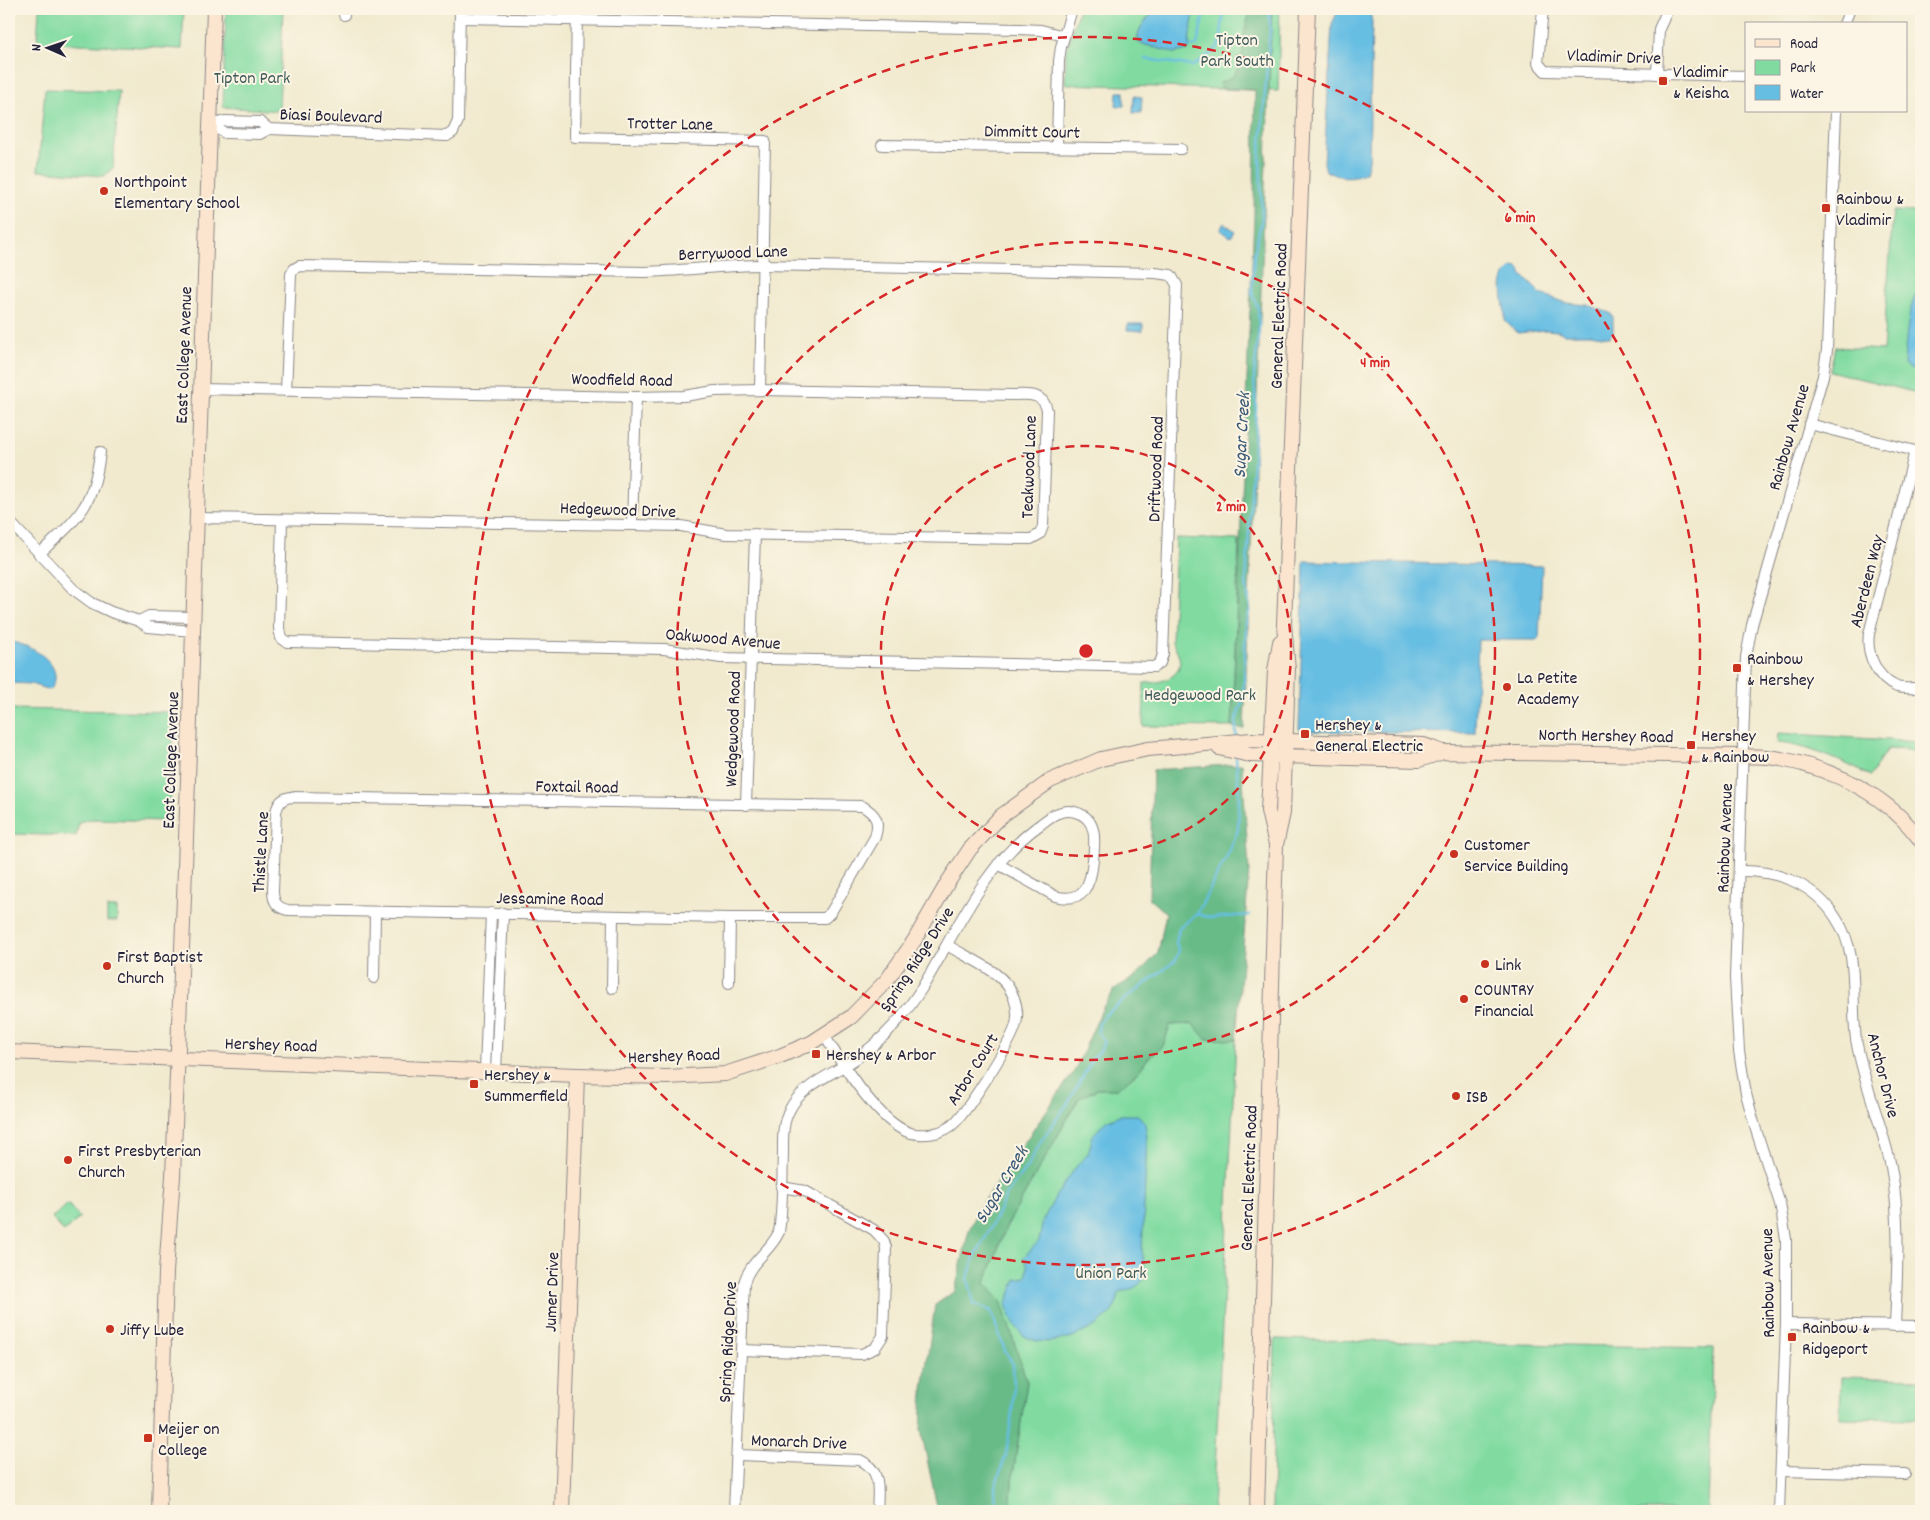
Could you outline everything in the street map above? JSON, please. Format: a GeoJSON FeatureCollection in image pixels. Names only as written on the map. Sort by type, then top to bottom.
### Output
{"type":"FeatureCollection","features":[{"type":"Feature","properties":{"kind":"main road","name":"East College Avenue"},"geometry":{"type":"LineString","coordinates":[[159,1511],[166,1272],[178,1059],[214,9]]}},
{"type":"Feature","properties":{"kind":"main road","name":"General Electric Road"},"geometry":{"type":"LineString","coordinates":[[1257,1511],[1276,846],[1283,812],[1288,670],[1284,624],[1308,9]]}},
{"type":"Feature","properties":{"kind":"main road","name":"General Electric Road"},"geometry":{"type":"LineString","coordinates":[[1276,846],[1268,811],[1270,740],[1275,671],[1284,624]]}},
{"type":"Feature","properties":{"kind":"main road","name":"Hershey Road"},"geometry":{"type":"LineString","coordinates":[[9,1052],[667,1078],[725,1074],[780,1056],[811,1043],[851,1017],[887,980],[914,941],[948,882],[970,850],[1001,816],[1050,781],[1100,759],[1148,749],[1252,740],[1285,741]]}},
{"type":"Feature","properties":{"kind":"main road","name":"North Hershey Road"},"geometry":{"type":"LineString","coordinates":[[1285,741],[1424,745],[1443,752]]}},
{"type":"Feature","properties":{"kind":"main road","name":"Hershey Road"},"geometry":{"type":"LineString","coordinates":[[1209,745],[1250,755],[1270,756]]}},
{"type":"Feature","properties":{"kind":"main road","name":"North Hershey Road"},"geometry":{"type":"LineString","coordinates":[[1270,756],[1419,760],[1443,752],[1779,758],[1813,766],[1841,777],[1870,794],[1898,815],[1921,841]]}},
{"type":"Feature","properties":{"kind":"main road","name":"Jumer Drive"},"geometry":{"type":"LineString","coordinates":[[562,1511],[577,1075]]}},
{"type":"Feature","properties":{"kind":"street"},"geometry":{"type":"LineString","coordinates":[[577,9],[577,20]]}},
{"type":"Feature","properties":{"kind":"street"},"geometry":{"type":"LineString","coordinates":[[1057,147],[1059,61],[1072,9]]}},
{"type":"Feature","properties":{"kind":"street","name":"Vladimir Drive"},"geometry":{"type":"LineString","coordinates":[[1543,9],[1538,63],[1545,71],[1745,76]]}},
{"type":"Feature","properties":{"kind":"street"},"geometry":{"type":"LineString","coordinates":[[1845,22],[1850,9]]}},
{"type":"Feature","properties":{"kind":"street"},"geometry":{"type":"LineString","coordinates":[[1656,74],[1659,29],[1666,11]]}},
{"type":"Feature","properties":{"kind":"street","name":"Biasi Boulevard"},"geometry":{"type":"LineString","coordinates":[[210,125],[225,121],[260,122],[269,129],[447,136],[453,132],[458,121],[460,13]]}},
{"type":"Feature","properties":{"kind":"street"},"geometry":{"type":"LineString","coordinates":[[460,13],[577,20],[1019,29],[1042,30],[1064,36]]}},
{"type":"Feature","properties":{"kind":"street","name":"Trotter Lane"},"geometry":{"type":"LineString","coordinates":[[577,20],[575,137],[765,141],[763,265]]}},
{"type":"Feature","properties":{"kind":"street","name":"Rainbow Avenue"},"geometry":{"type":"LineString","coordinates":[[1779,1511],[1787,1265],[1783,1221],[1749,1103],[1738,1051],[1735,978],[1743,756],[1748,642],[1771,554],[1823,376],[1828,350],[1836,112]]}},
{"type":"Feature","properties":{"kind":"street","name":"Dimmitt Court"},"geometry":{"type":"LineString","coordinates":[[882,145],[1181,149]]}},
{"type":"Feature","properties":{"kind":"street"},"geometry":{"type":"LineString","coordinates":[[760,390],[763,265]]}},
{"type":"Feature","properties":{"kind":"street","name":"Berrywood Lane"},"geometry":{"type":"LineString","coordinates":[[286,391],[291,274],[299,266],[653,272],[712,266],[763,265],[1155,272],[1169,274],[1174,277]]}},
{"type":"Feature","properties":{"kind":"street","name":"Driftwood Road"},"geometry":{"type":"LineString","coordinates":[[1160,663],[1164,654],[1173,425],[1177,285],[1174,277]]}},
{"type":"Feature","properties":{"kind":"street","name":"Woodfield Road"},"geometry":{"type":"LineString","coordinates":[[200,389],[636,397],[684,396],[715,392],[760,390],[1012,395],[1042,398]]}},
{"type":"Feature","properties":{"kind":"street"},"geometry":{"type":"LineString","coordinates":[[632,525],[636,397]]}},
{"type":"Feature","properties":{"kind":"street","name":"Teakwood Lane"},"geometry":{"type":"LineString","coordinates":[[1037,536],[1043,526],[1047,410],[1042,398]]}},
{"type":"Feature","properties":{"kind":"street"},"geometry":{"type":"LineString","coordinates":[[1809,424],[1918,451]]}},
{"type":"Feature","properties":{"kind":"street","name":"Aberdeen Way"},"geometry":{"type":"LineString","coordinates":[[1918,451],[1868,642],[1870,656],[1874,665],[1890,682],[1902,688],[1921,688]]}},
{"type":"Feature","properties":{"kind":"street"},"geometry":{"type":"LineString","coordinates":[[39,554],[72,523],[84,508],[92,493],[100,452]]}},
{"type":"Feature","properties":{"kind":"street","name":"Hedgewood Drive"},"geometry":{"type":"LineString","coordinates":[[196,518],[681,526],[726,534],[1012,540],[1031,539],[1037,536]]}},
{"type":"Feature","properties":{"kind":"street","name":"Oakwood Avenue"},"geometry":{"type":"LineString","coordinates":[[282,520],[279,628],[282,639],[287,642],[664,649],[721,658],[751,659],[1154,667],[1160,663]]}},
{"type":"Feature","properties":{"kind":"street"},"geometry":{"type":"LineString","coordinates":[[9,521],[73,589],[92,603],[111,612],[139,621],[148,628],[192,624]]}},
{"type":"Feature","properties":{"kind":"street","name":"Wedgewood Road"},"geometry":{"type":"LineString","coordinates":[[746,805],[755,534]]}},
{"type":"Feature","properties":{"kind":"street","name":"Foxtail Road"},"geometry":{"type":"LineString","coordinates":[[282,800],[292,797],[862,806],[871,811],[877,818],[879,826],[875,837],[831,912],[825,918]]}},
{"type":"Feature","properties":{"kind":"street","name":"Thistle Lane"},"geometry":{"type":"LineString","coordinates":[[277,905],[273,900],[276,812],[282,800]]}},
{"type":"Feature","properties":{"kind":"street","name":"Spring Ridge Drive"},"geometry":{"type":"LineString","coordinates":[[734,1511],[738,1455],[744,1283],[751,1266],[771,1246],[779,1232],[784,1127],[790,1108],[804,1090],[844,1067],[879,1040],[896,1023],[921,989],[979,889],[998,864],[1020,841],[1053,815],[1061,812],[1077,812],[1089,821],[1093,829],[1095,836],[1092,876],[1084,891],[1070,898],[1055,896],[998,864]]}},
{"type":"Feature","properties":{"kind":"street","name":"Anchor Drive"},"geometry":{"type":"LineString","coordinates":[[1739,871],[1774,874],[1797,882],[1814,893],[1832,913],[1846,939],[1852,956],[1854,1014],[1860,1059],[1867,1088],[1887,1147],[1895,1189],[1898,1236],[1895,1326]]}},
{"type":"Feature","properties":{"kind":"street","name":"Jessamine Road"},"geometry":{"type":"LineString","coordinates":[[277,905],[288,910],[825,918]]}},
{"type":"Feature","properties":{"kind":"street"},"geometry":{"type":"LineString","coordinates":[[374,978],[375,912]]}},
{"type":"Feature","properties":{"kind":"street"},"geometry":{"type":"LineString","coordinates":[[490,1072],[488,1003],[491,913]]}},
{"type":"Feature","properties":{"kind":"street"},"geometry":{"type":"LineString","coordinates":[[490,1072],[499,1004],[503,914]]}},
{"type":"Feature","properties":{"kind":"street"},"geometry":{"type":"LineString","coordinates":[[612,988],[613,916]]}},
{"type":"Feature","properties":{"kind":"street"},"geometry":{"type":"LineString","coordinates":[[729,983],[730,918]]}},
{"type":"Feature","properties":{"kind":"street","name":"Arbor Court"},"geometry":{"type":"LineString","coordinates":[[824,1035],[855,1083],[901,1129],[910,1133],[931,1134],[950,1127],[958,1121],[1013,1035],[1017,1017],[1016,1006],[1009,987],[1002,979],[946,945]]}},
{"type":"Feature","properties":{"kind":"street"},"geometry":{"type":"LineString","coordinates":[[488,1003],[499,1004]]}},
{"type":"Feature","properties":{"kind":"street"},"geometry":{"type":"LineString","coordinates":[[741,1350],[862,1354],[875,1348],[883,1336],[886,1248],[880,1235],[805,1191],[781,1187]]}},
{"type":"Feature","properties":{"kind":"street"},"geometry":{"type":"LineString","coordinates":[[1786,1324],[1921,1326]]}},
{"type":"Feature","properties":{"kind":"street","name":"Monarch Drive"},"geometry":{"type":"LineString","coordinates":[[738,1455],[860,1460],[872,1468],[876,1475],[878,1482],[877,1511]]}},
{"type":"Feature","properties":{"kind":"street"},"geometry":{"type":"LineString","coordinates":[[1781,1471],[1906,1474]]}},
{"type":"Feature","properties":{"kind":"green space"},"geometry":{"type":"Polygon","coordinates":[[[39,9],[184,9],[182,49],[37,42],[39,9]]]}},
{"type":"Feature","properties":{"kind":"green space","name":"Tipton Park"},"geometry":{"type":"Polygon","coordinates":[[[226,9],[283,9],[279,111],[223,107],[226,9]]]}},
{"type":"Feature","properties":{"kind":"green space","name":"Tipton Park South"},"geometry":{"type":"Polygon","coordinates":[[[1079,9],[1280,9],[1278,91],[1065,84],[1066,51],[1079,9]]]}},
{"type":"Feature","properties":{"kind":"green space"},"geometry":{"type":"Polygon","coordinates":[[[1253,9],[1272,9],[1244,729],[1232,727],[1254,217],[1255,90],[1221,88],[1220,83],[1233,76],[1238,68],[1246,25],[1253,9]]]}},
{"type":"Feature","properties":{"kind":"green space"},"geometry":{"type":"Polygon","coordinates":[[[45,89],[119,91],[113,168],[104,176],[38,171],[45,89]]]}},
{"type":"Feature","properties":{"kind":"green space"},"geometry":{"type":"Polygon","coordinates":[[[1893,211],[1921,212],[1921,394],[1830,371],[1835,347],[1883,350],[1893,211]]]}},
{"type":"Feature","properties":{"kind":"green space","name":"Hedgewood Park"},"geometry":{"type":"Polygon","coordinates":[[[1176,538],[1239,540],[1232,727],[1143,726],[1144,683],[1163,681],[1176,673],[1179,667],[1180,660],[1172,642],[1176,538]]]}},
{"type":"Feature","properties":{"kind":"green space"},"geometry":{"type":"Polygon","coordinates":[[[9,709],[174,712],[169,821],[91,819],[79,822],[76,836],[9,834],[9,709]]]}},
{"type":"Feature","properties":{"kind":"green space"},"geometry":{"type":"Polygon","coordinates":[[[1778,733],[1921,742],[1921,761],[1910,750],[1887,749],[1870,776],[1813,751],[1789,744],[1777,743],[1778,733]]]}},
{"type":"Feature","properties":{"kind":"green space"},"geometry":{"type":"Polygon","coordinates":[[[1242,764],[1249,870],[1236,1040],[1206,1039],[1193,1024],[1170,1025],[1163,1046],[1149,1057],[1139,1071],[1117,1089],[1097,1089],[1079,1098],[1006,1227],[985,1283],[1001,1301],[1027,1382],[1012,1481],[1011,1504],[1015,1511],[938,1511],[921,1430],[923,1389],[935,1305],[955,1291],[969,1230],[981,1205],[1075,1070],[1103,1007],[1116,988],[1136,976],[1158,953],[1166,913],[1149,899],[1153,770],[1242,764]]]}},
{"type":"Feature","properties":{"kind":"green space"},"geometry":{"type":"Polygon","coordinates":[[[107,908],[117,908],[117,921],[107,921],[107,908]]]}},
{"type":"Feature","properties":{"kind":"green space","name":"Union Park"},"geometry":{"type":"Polygon","coordinates":[[[1194,1024],[1206,1039],[1236,1040],[1213,1511],[1015,1511],[1011,1505],[1012,1481],[1027,1382],[1013,1344],[985,1283],[1006,1227],[1079,1098],[1097,1089],[1117,1089],[1139,1071],[1149,1057],[1163,1046],[1170,1025],[1194,1024]]]}},
{"type":"Feature","properties":{"kind":"green space"},"geometry":{"type":"Polygon","coordinates":[[[68,1204],[80,1218],[64,1232],[52,1218],[68,1204]]]}},
{"type":"Feature","properties":{"kind":"green space"},"geometry":{"type":"Polygon","coordinates":[[[1275,1339],[1713,1348],[1708,1511],[1272,1511],[1275,1339]]]}},
{"type":"Feature","properties":{"kind":"green space"},"geometry":{"type":"Polygon","coordinates":[[[1841,1377],[1921,1379],[1921,1419],[1840,1418],[1841,1377]]]}},
{"type":"Feature","properties":{"kind":"water"},"geometry":{"type":"Polygon","coordinates":[[[1155,9],[1195,9],[1189,50],[1174,53],[1139,43],[1138,33],[1155,9]]]}},
{"type":"Feature","properties":{"kind":"water"},"geometry":{"type":"Polygon","coordinates":[[[1341,9],[1367,9],[1370,12],[1372,22],[1369,161],[1366,172],[1351,177],[1336,175],[1326,171],[1324,163],[1332,24],[1338,11],[1341,9]]]}},
{"type":"Feature","properties":{"kind":"water"},"geometry":{"type":"Polygon","coordinates":[[[1117,92],[1124,92],[1124,106],[1116,106],[1117,92]]]}},
{"type":"Feature","properties":{"kind":"water"},"geometry":{"type":"Polygon","coordinates":[[[1134,96],[1142,97],[1141,113],[1133,113],[1134,96]]]}},
{"type":"Feature","properties":{"kind":"water"},"geometry":{"type":"Polygon","coordinates":[[[1224,223],[1235,231],[1231,237],[1220,230],[1224,223]]]}},
{"type":"Feature","properties":{"kind":"water"},"geometry":{"type":"Polygon","coordinates":[[[1513,267],[1519,268],[1522,275],[1541,294],[1567,303],[1588,305],[1610,313],[1613,317],[1613,332],[1609,337],[1589,334],[1564,334],[1558,331],[1546,330],[1518,333],[1505,321],[1502,291],[1504,278],[1513,267]]]}},
{"type":"Feature","properties":{"kind":"water"},"geometry":{"type":"Polygon","coordinates":[[[1921,287],[1921,371],[1910,369],[1904,364],[1910,312],[1916,294],[1921,287]]]}},
{"type":"Feature","properties":{"kind":"water"},"geometry":{"type":"Polygon","coordinates":[[[1128,324],[1143,324],[1143,331],[1127,330],[1128,324]]]}},
{"type":"Feature","properties":{"kind":"water"},"geometry":{"type":"Polygon","coordinates":[[[1304,561],[1542,566],[1539,640],[1478,640],[1475,733],[1301,731],[1299,729],[1304,561]]]}},
{"type":"Feature","properties":{"kind":"water"},"geometry":{"type":"Polygon","coordinates":[[[9,642],[18,643],[36,651],[51,665],[55,673],[55,681],[50,690],[31,684],[9,683],[9,642]]]}},
{"type":"Feature","properties":{"kind":"water"},"geometry":{"type":"Polygon","coordinates":[[[1120,1115],[1138,1115],[1145,1123],[1147,1138],[1142,1251],[1145,1273],[1143,1279],[1136,1287],[1120,1292],[1113,1310],[1096,1325],[1073,1337],[1048,1342],[1036,1341],[1026,1337],[1016,1327],[1006,1305],[1016,1279],[1026,1277],[1028,1266],[1023,1258],[1039,1241],[1043,1220],[1057,1194],[1079,1163],[1088,1154],[1093,1135],[1106,1121],[1120,1115]]]}},
{"type":"Feature","properties":{"kind":"waterway"},"geometry":{"type":"LineString","coordinates":[[1190,47],[1197,45],[1205,9]]}},
{"type":"Feature","properties":{"kind":"waterway"},"geometry":{"type":"LineString","coordinates":[[1146,59],[1193,66],[1213,52],[1220,44],[1224,9]]}},
{"type":"Feature","properties":{"kind":"waterway","name":"Sugar Creek"},"geometry":{"type":"LineString","coordinates":[[1236,737],[1236,720],[1243,699],[1246,622],[1250,609],[1246,583],[1256,408],[1254,376],[1259,327],[1258,308],[1252,293],[1254,255],[1262,218],[1260,156],[1270,28],[1269,9]]}},
{"type":"Feature","properties":{"kind":"waterway","name":"Sugar Creek"},"geometry":{"type":"LineString","coordinates":[[996,1511],[995,1487],[1006,1455],[1012,1413],[1013,1364],[1005,1351],[991,1311],[974,1304],[968,1278],[974,1258],[1007,1194],[1027,1167],[1041,1141],[1068,1103],[1093,1058],[1100,1051],[1104,1041],[1098,1032],[1099,1023],[1107,1013],[1175,961],[1179,951],[1176,943],[1179,928],[1197,914],[1229,852],[1238,830],[1239,798],[1236,758]]}},
{"type":"Feature","properties":{"kind":"waterway","name":"Sugar Creek"},"geometry":{"type":"LineString","coordinates":[[1197,914],[1212,918],[1250,915]]}},
{"type":"Feature","properties":{"kind":"place","name":"Vladimir & Keisha"},"geometry":{"type":"Point","coordinates":[1663,81]}},
{"type":"Feature","properties":{"kind":"place","name":"Northpoint Elementary School"},"geometry":{"type":"Point","coordinates":[104,191]}},
{"type":"Feature","properties":{"kind":"place","name":"Rainbow & Vladimir"},"geometry":{"type":"Point","coordinates":[1826,208]}},
{"type":"Feature","properties":{"kind":"place","name":"Rainbow & Hershey"},"geometry":{"type":"Point","coordinates":[1737,668]}},
{"type":"Feature","properties":{"kind":"place","name":"La Petite Academy"},"geometry":{"type":"Point","coordinates":[1507,687]}},
{"type":"Feature","properties":{"kind":"place","name":"Hershey & General Electric"},"geometry":{"type":"Point","coordinates":[1305,734]}},
{"type":"Feature","properties":{"kind":"place","name":"Hershey & Rainbow"},"geometry":{"type":"Point","coordinates":[1691,745]}},
{"type":"Feature","properties":{"kind":"place","name":"Customer Service Building"},"geometry":{"type":"Point","coordinates":[1454,854]}},
{"type":"Feature","properties":{"kind":"place","name":"Link"},"geometry":{"type":"Point","coordinates":[1485,964]}},
{"type":"Feature","properties":{"kind":"place","name":"First Baptist Church"},"geometry":{"type":"Point","coordinates":[107,966]}},
{"type":"Feature","properties":{"kind":"place","name":"COUNTRY Financial"},"geometry":{"type":"Point","coordinates":[1464,999]}},
{"type":"Feature","properties":{"kind":"place","name":"Hershey & Arbor"},"geometry":{"type":"Point","coordinates":[816,1054]}},
{"type":"Feature","properties":{"kind":"place","name":"Hershey & Summerfield"},"geometry":{"type":"Point","coordinates":[474,1084]}},
{"type":"Feature","properties":{"kind":"place","name":"ISB"},"geometry":{"type":"Point","coordinates":[1456,1096]}},
{"type":"Feature","properties":{"kind":"place","name":"First Presbyterian Church"},"geometry":{"type":"Point","coordinates":[68,1160]}},
{"type":"Feature","properties":{"kind":"place","name":"Jiffy Lube"},"geometry":{"type":"Point","coordinates":[110,1329]}},
{"type":"Feature","properties":{"kind":"place","name":"Rainbow & Ridgeport"},"geometry":{"type":"Point","coordinates":[1792,1337]}},
{"type":"Feature","properties":{"kind":"place","name":"Meijer on College"},"geometry":{"type":"Point","coordinates":[148,1438]}}]}
